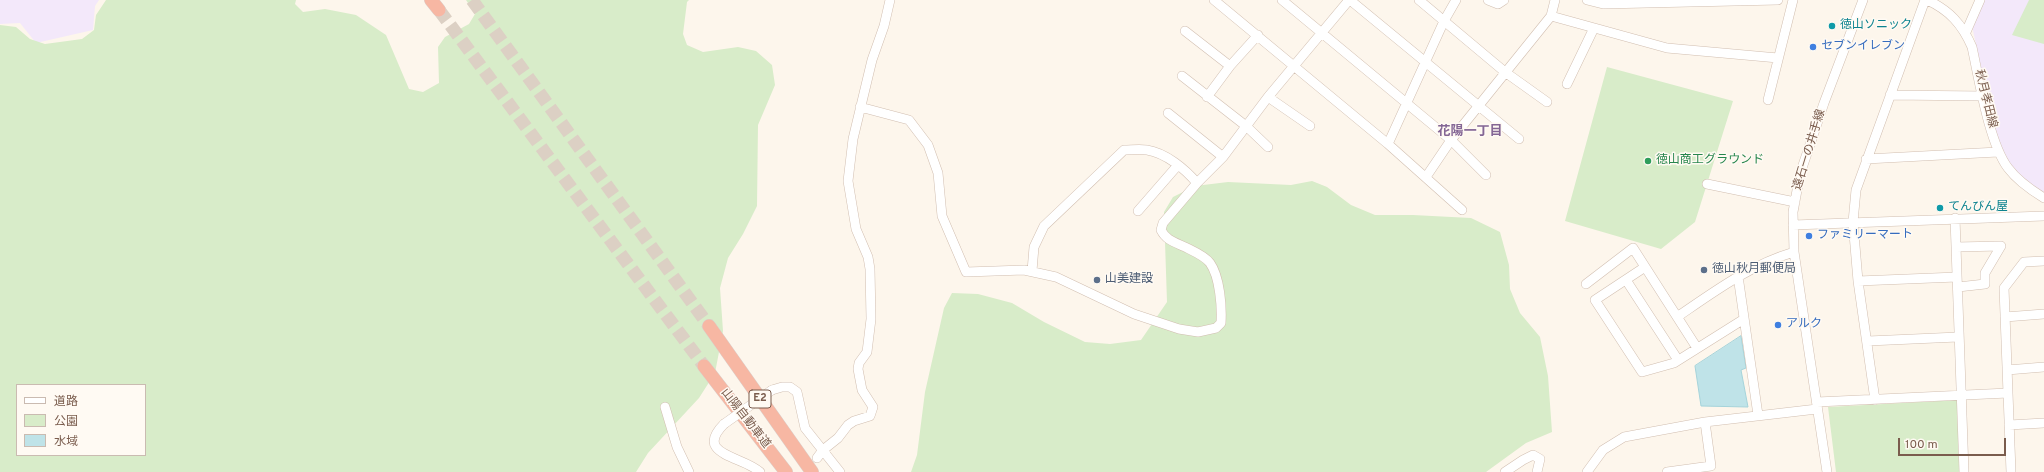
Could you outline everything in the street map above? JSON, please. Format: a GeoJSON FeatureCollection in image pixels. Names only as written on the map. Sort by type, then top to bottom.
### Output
{"type":"FeatureCollection","features":[{"type":"Feature","properties":{"kind":"highway","name":"山陽自動車道"},"geometry":{"type":"LineString","coordinates":[[709,326],[812,472]]}},
{"type":"Feature","properties":{"kind":"highway","name":"山陽自動車道"},"geometry":{"type":"LineString","coordinates":[[704,366],[786,472]]}},
{"type":"Feature","properties":{"kind":"street"},"geometry":{"type":"LineString","coordinates":[[820,454],[838,438],[848,425],[854,421],[870,416],[873,407],[862,390],[858,369],[859,363],[867,352],[871,320],[870,269],[868,257],[856,229],[848,182],[853,139],[860,107],[872,60],[884,26],[890,0]]}},
{"type":"Feature","properties":{"kind":"street"},"geometry":{"type":"LineString","coordinates":[[1282,0],[1451,140],[1486,175]]}},
{"type":"Feature","properties":{"kind":"street"},"geometry":{"type":"LineString","coordinates":[[860,107],[909,120],[928,145],[938,173],[942,216],[966,272],[972,273],[1002,270],[1032,271],[1056,277],[1134,314],[1156,322],[1198,332],[1216,328],[1221,323],[1222,309],[1213,268],[1210,262],[1202,256],[1164,238],[1161,230],[1163,223],[1197,183],[1223,157],[1268,97],[1350,0],[1519,139]]}},
{"type":"Feature","properties":{"kind":"street"},"geometry":{"type":"LineString","coordinates":[[1419,0],[1505,72],[1547,102]]}},
{"type":"Feature","properties":{"kind":"street"},"geometry":{"type":"LineString","coordinates":[[1388,144],[1444,21],[1456,0]]}},
{"type":"Feature","properties":{"kind":"street"},"geometry":{"type":"LineString","coordinates":[[1488,0],[1498,4],[1504,0]]}},
{"type":"Feature","properties":{"kind":"street"},"geometry":{"type":"LineString","coordinates":[[1426,177],[1451,140],[1551,16],[1555,0]]}},
{"type":"Feature","properties":{"kind":"street"},"geometry":{"type":"LineString","coordinates":[[1587,0],[1603,4],[1778,0]]}},
{"type":"Feature","properties":{"kind":"street"},"geometry":{"type":"LineString","coordinates":[[1768,100],[1793,0]]}},
{"type":"Feature","properties":{"kind":"street","name":"遠石一の井手線"},"geometry":{"type":"LineString","coordinates":[[1827,472],[1794,252],[1793,225],[1800,174],[1824,103],[1863,0]]}},
{"type":"Feature","properties":{"kind":"street"},"geometry":{"type":"LineString","coordinates":[[1875,400],[1868,340],[1858,281],[1853,222],[1856,190],[1866,159],[1926,0]]}},
{"type":"Feature","properties":{"kind":"street","name":"秋月孝田線"},"geometry":{"type":"LineString","coordinates":[[1926,0],[1943,8],[1966,32],[1972,47],[1998,152],[2008,168],[2033,191],[2044,198]]}},
{"type":"Feature","properties":{"kind":"street"},"geometry":{"type":"LineString","coordinates":[[1966,32],[1980,0]]}},
{"type":"Feature","properties":{"kind":"street"},"geometry":{"type":"LineString","coordinates":[[1219,2],[1388,144],[1462,210]]}},
{"type":"Feature","properties":{"kind":"street"},"geometry":{"type":"LineString","coordinates":[[1551,16],[1667,48],[1778,58]]}},
{"type":"Feature","properties":{"kind":"street"},"geometry":{"type":"LineString","coordinates":[[1566,84],[1594,28]]}},
{"type":"Feature","properties":{"kind":"street"},"geometry":{"type":"LineString","coordinates":[[1185,31],[1230,66]]}},
{"type":"Feature","properties":{"kind":"street"},"geometry":{"type":"LineString","coordinates":[[1207,96],[1230,66],[1258,35]]}},
{"type":"Feature","properties":{"kind":"street"},"geometry":{"type":"LineString","coordinates":[[1182,76],[1246,126],[1268,147]]}},
{"type":"Feature","properties":{"kind":"street"},"geometry":{"type":"LineString","coordinates":[[1890,95],[1983,96]]}},
{"type":"Feature","properties":{"kind":"street"},"geometry":{"type":"LineString","coordinates":[[1268,97],[1310,126]]}},
{"type":"Feature","properties":{"kind":"street"},"geometry":{"type":"LineString","coordinates":[[1168,113],[1223,157]]}},
{"type":"Feature","properties":{"kind":"street"},"geometry":{"type":"LineString","coordinates":[[1032,271],[1034,247],[1044,226],[1124,150],[1147,150],[1159,154],[1178,165],[1197,183]]}},
{"type":"Feature","properties":{"kind":"street"},"geometry":{"type":"LineString","coordinates":[[1866,159],[1998,152]]}},
{"type":"Feature","properties":{"kind":"street"},"geometry":{"type":"LineString","coordinates":[[1138,211],[1178,165]]}},
{"type":"Feature","properties":{"kind":"street"},"geometry":{"type":"LineString","coordinates":[[1707,184],[1795,202]]}},
{"type":"Feature","properties":{"kind":"street"},"geometry":{"type":"LineString","coordinates":[[1793,225],[2044,216]]}},
{"type":"Feature","properties":{"kind":"street"},"geometry":{"type":"LineString","coordinates":[[1955,218],[1964,472]]}},
{"type":"Feature","properties":{"kind":"street"},"geometry":{"type":"LineString","coordinates":[[1956,247],[2001,246],[1985,273],[1985,284],[1958,287]]}},
{"type":"Feature","properties":{"kind":"street"},"geometry":{"type":"LineString","coordinates":[[1586,284],[1633,248],[1697,348]]}},
{"type":"Feature","properties":{"kind":"street"},"geometry":{"type":"LineString","coordinates":[[1677,317],[1738,276],[1762,262],[1794,252]]}},
{"type":"Feature","properties":{"kind":"street"},"geometry":{"type":"LineString","coordinates":[[2011,472],[2004,288],[2024,262],[2044,261]]}},
{"type":"Feature","properties":{"kind":"street"},"geometry":{"type":"LineString","coordinates":[[1645,267],[1595,300],[1642,372],[1678,360],[1744,319]]}},
{"type":"Feature","properties":{"kind":"street"},"geometry":{"type":"LineString","coordinates":[[1738,276],[1758,415]]}},
{"type":"Feature","properties":{"kind":"street"},"geometry":{"type":"LineString","coordinates":[[1858,281],[1957,277]]}},
{"type":"Feature","properties":{"kind":"street"},"geometry":{"type":"LineString","coordinates":[[1626,280],[1678,360]]}},
{"type":"Feature","properties":{"kind":"street"},"geometry":{"type":"LineString","coordinates":[[2005,318],[2044,314]]}},
{"type":"Feature","properties":{"kind":"street"},"geometry":{"type":"LineString","coordinates":[[1868,340],[1958,336]]}},
{"type":"Feature","properties":{"kind":"street"},"geometry":{"type":"LineString","coordinates":[[2007,370],[2044,367]]}},
{"type":"Feature","properties":{"kind":"street"},"geometry":{"type":"LineString","coordinates":[[760,472],[748,463],[723,454],[717,449],[714,442],[715,434],[724,424],[772,390],[782,387],[790,387],[797,392],[805,428],[820,454],[840,472]]}},
{"type":"Feature","properties":{"kind":"street"},"geometry":{"type":"LineString","coordinates":[[1587,472],[1603,450],[1624,437],[1705,422],[1817,405],[1875,400],[1961,397],[2008,393]]}},
{"type":"Feature","properties":{"kind":"street"},"geometry":{"type":"LineString","coordinates":[[665,407],[677,447],[690,472]]}},
{"type":"Feature","properties":{"kind":"street"},"geometry":{"type":"LineString","coordinates":[[1667,472],[1711,466],[1705,422]]}},
{"type":"Feature","properties":{"kind":"street"},"geometry":{"type":"LineString","coordinates":[[2009,425],[2044,423]]}},
{"type":"Feature","properties":{"kind":"street"},"geometry":{"type":"LineString","coordinates":[[1505,472],[1523,460],[1534,455],[1540,459],[1537,472]]}},
{"type":"Feature","properties":{"kind":"shaded area"},"geometry":{"type":"Polygon","coordinates":[[[0,0],[99,0],[95,6],[93,30],[36,43],[20,23],[0,24],[0,0]]]}},
{"type":"Feature","properties":{"kind":"shaded area"},"geometry":{"type":"Polygon","coordinates":[[[1983,0],[2044,0],[2044,193],[2028,184],[2010,165],[1996,137],[1972,26],[1983,0]]]}},
{"type":"Feature","properties":{"kind":"green space"},"geometry":{"type":"Polygon","coordinates":[[[106,0],[296,0],[295,4],[303,12],[325,9],[356,15],[386,35],[409,89],[423,92],[439,83],[438,47],[445,37],[469,24],[475,14],[466,0],[689,0],[687,2],[683,34],[687,45],[703,52],[738,47],[756,51],[772,65],[775,85],[758,125],[757,206],[743,234],[728,258],[720,288],[723,331],[715,373],[699,398],[648,453],[636,472],[0,472],[0,25],[16,27],[30,39],[45,44],[82,39],[94,30],[96,15],[106,0]]]}},
{"type":"Feature","properties":{"kind":"green space"},"geometry":{"type":"Polygon","coordinates":[[[2029,0],[2044,0],[2044,44],[2012,35],[2029,0]]]}},
{"type":"Feature","properties":{"kind":"green space","name":"徳山商工グラウンド"},"geometry":{"type":"Polygon","coordinates":[[[1607,67],[1733,101],[1695,222],[1661,249],[1565,221],[1607,67]]]}},
{"type":"Feature","properties":{"kind":"green space"},"geometry":{"type":"Polygon","coordinates":[[[1312,181],[1327,187],[1351,205],[1375,215],[1471,218],[1500,232],[1509,265],[1510,289],[1520,313],[1540,337],[1548,376],[1552,432],[1526,443],[1486,472],[911,472],[917,455],[925,392],[944,308],[952,293],[978,294],[1012,303],[1044,322],[1085,342],[1110,344],[1141,340],[1167,302],[1164,212],[1173,197],[1195,186],[1228,182],[1291,185],[1312,181]]]}},
{"type":"Feature","properties":{"kind":"green space"},"geometry":{"type":"Polygon","coordinates":[[[1958,400],[1959,472],[1836,472],[1828,407],[1958,400]]]}},
{"type":"Feature","properties":{"kind":"water"},"geometry":{"type":"Polygon","coordinates":[[[1741,336],[1746,368],[1741,370],[1748,407],[1701,406],[1695,366],[1741,336]]]}},
{"type":"Feature","properties":{"kind":"tunnel"},"geometry":{"type":"LineString","coordinates":[[472,0],[709,326]]}},
{"type":"Feature","properties":{"kind":"tunnel"},"geometry":{"type":"LineString","coordinates":[[439,10],[704,366]]}},
{"type":"Feature","properties":{"kind":"place","name":"徳山ソニック"},"geometry":{"type":"Point","coordinates":[1832,26]}},
{"type":"Feature","properties":{"kind":"place","name":"セブンイレブン"},"geometry":{"type":"Point","coordinates":[1813,47]}},
{"type":"Feature","properties":{"kind":"place","name":"徳山商工グラウンド"},"geometry":{"type":"Point","coordinates":[1648,161]}},
{"type":"Feature","properties":{"kind":"place","name":"てんびん屋"},"geometry":{"type":"Point","coordinates":[1940,208]}},
{"type":"Feature","properties":{"kind":"place","name":"ファミリーマート"},"geometry":{"type":"Point","coordinates":[1809,236]}},
{"type":"Feature","properties":{"kind":"place","name":"徳山秋月郵便局"},"geometry":{"type":"Point","coordinates":[1704,270]}},
{"type":"Feature","properties":{"kind":"place","name":"山美建設"},"geometry":{"type":"Point","coordinates":[1097,280]}},
{"type":"Feature","properties":{"kind":"place","name":"アルク"},"geometry":{"type":"Point","coordinates":[1778,325]}},
{"type":"Feature","properties":{"kind":"district","name":"花陽一丁目"},"geometry":{"type":"Point","coordinates":[1470,132]}}]}
